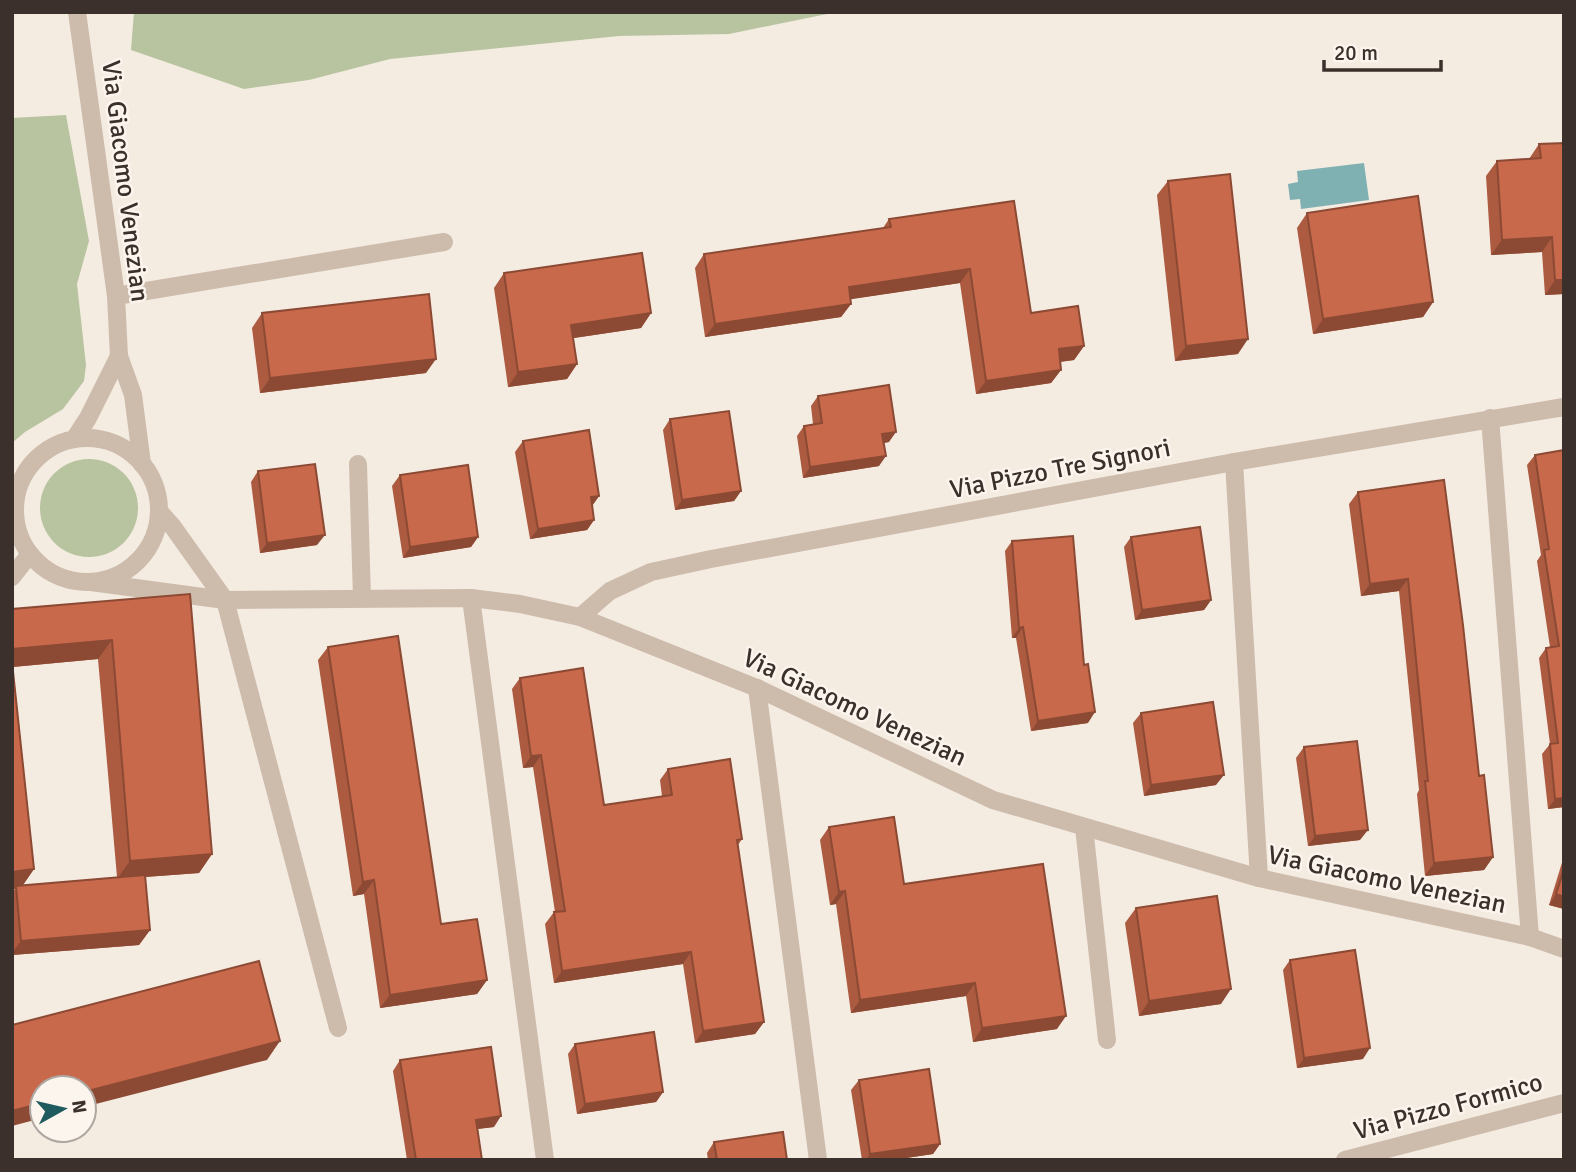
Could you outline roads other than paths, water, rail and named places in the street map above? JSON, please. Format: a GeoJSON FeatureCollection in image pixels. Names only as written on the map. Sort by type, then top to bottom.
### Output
{"type":"FeatureCollection","features":[{"type":"Feature","properties":{"kind":"street","name":"Via Giacomo Venezian"},"geometry":{"type":"LineString","coordinates":[[77,12],[116,296],[119,356],[133,395],[142,464]]}},
{"type":"Feature","properties":{"kind":"street"},"geometry":{"type":"LineString","coordinates":[[116,296],[443,242]]}},
{"type":"Feature","properties":{"kind":"street","name":"Via Giacomo Venezian"},"geometry":{"type":"LineString","coordinates":[[75,438],[119,356]]}},
{"type":"Feature","properties":{"kind":"street","name":"Via Pizzo Tre Signori"},"geometry":{"type":"LineString","coordinates":[[580,617],[610,592],[651,572],[1234,462],[1564,407]]}},
{"type":"Feature","properties":{"kind":"street"},"geometry":{"type":"LineString","coordinates":[[1490,418],[1530,937]]}},
{"type":"Feature","properties":{"kind":"street","name":"Via Giacomo Venezian"},"geometry":{"type":"LineString","coordinates":[[75,438],[100,439],[124,447],[152,478],[159,511],[155,533],[146,552],[130,567],[112,578],[91,582]]}},
{"type":"Feature","properties":{"kind":"street"},"geometry":{"type":"LineString","coordinates":[[75,438],[52,446],[32,462],[19,483],[15,508],[18,532],[30,554],[47,570],[68,580],[225,600],[338,1028]]}},
{"type":"Feature","properties":{"kind":"street"},"geometry":{"type":"LineString","coordinates":[[1234,462],[1259,878]]}},
{"type":"Feature","properties":{"kind":"street"},"geometry":{"type":"LineString","coordinates":[[358,464],[362,598]]}},
{"type":"Feature","properties":{"kind":"street","name":"Via Giacomo Venezian"},"geometry":{"type":"LineString","coordinates":[[159,511],[225,600],[471,598],[520,604],[580,617],[757,688],[993,800],[1259,878],[1530,937],[1564,949]]}},
{"type":"Feature","properties":{"kind":"street"},"geometry":{"type":"LineString","coordinates":[[12,577],[30,554]]}},
{"type":"Feature","properties":{"kind":"street"},"geometry":{"type":"LineString","coordinates":[[471,598],[545,1160]]}},
{"type":"Feature","properties":{"kind":"street"},"geometry":{"type":"LineString","coordinates":[[757,688],[818,1160]]}},
{"type":"Feature","properties":{"kind":"street"},"geometry":{"type":"LineString","coordinates":[[1084,827],[1107,1040]]}},
{"type":"Feature","properties":{"kind":"street","name":"Via Pizzo Formico"},"geometry":{"type":"LineString","coordinates":[[1345,1160],[1564,1103]]}},
{"type":"Feature","properties":{"kind":"water"},"geometry":{"type":"Polygon","coordinates":[[[1364,163],[1369,200],[1301,209],[1300,199],[1290,200],[1288,184],[1298,182],[1297,171],[1364,163]]]}}]}
